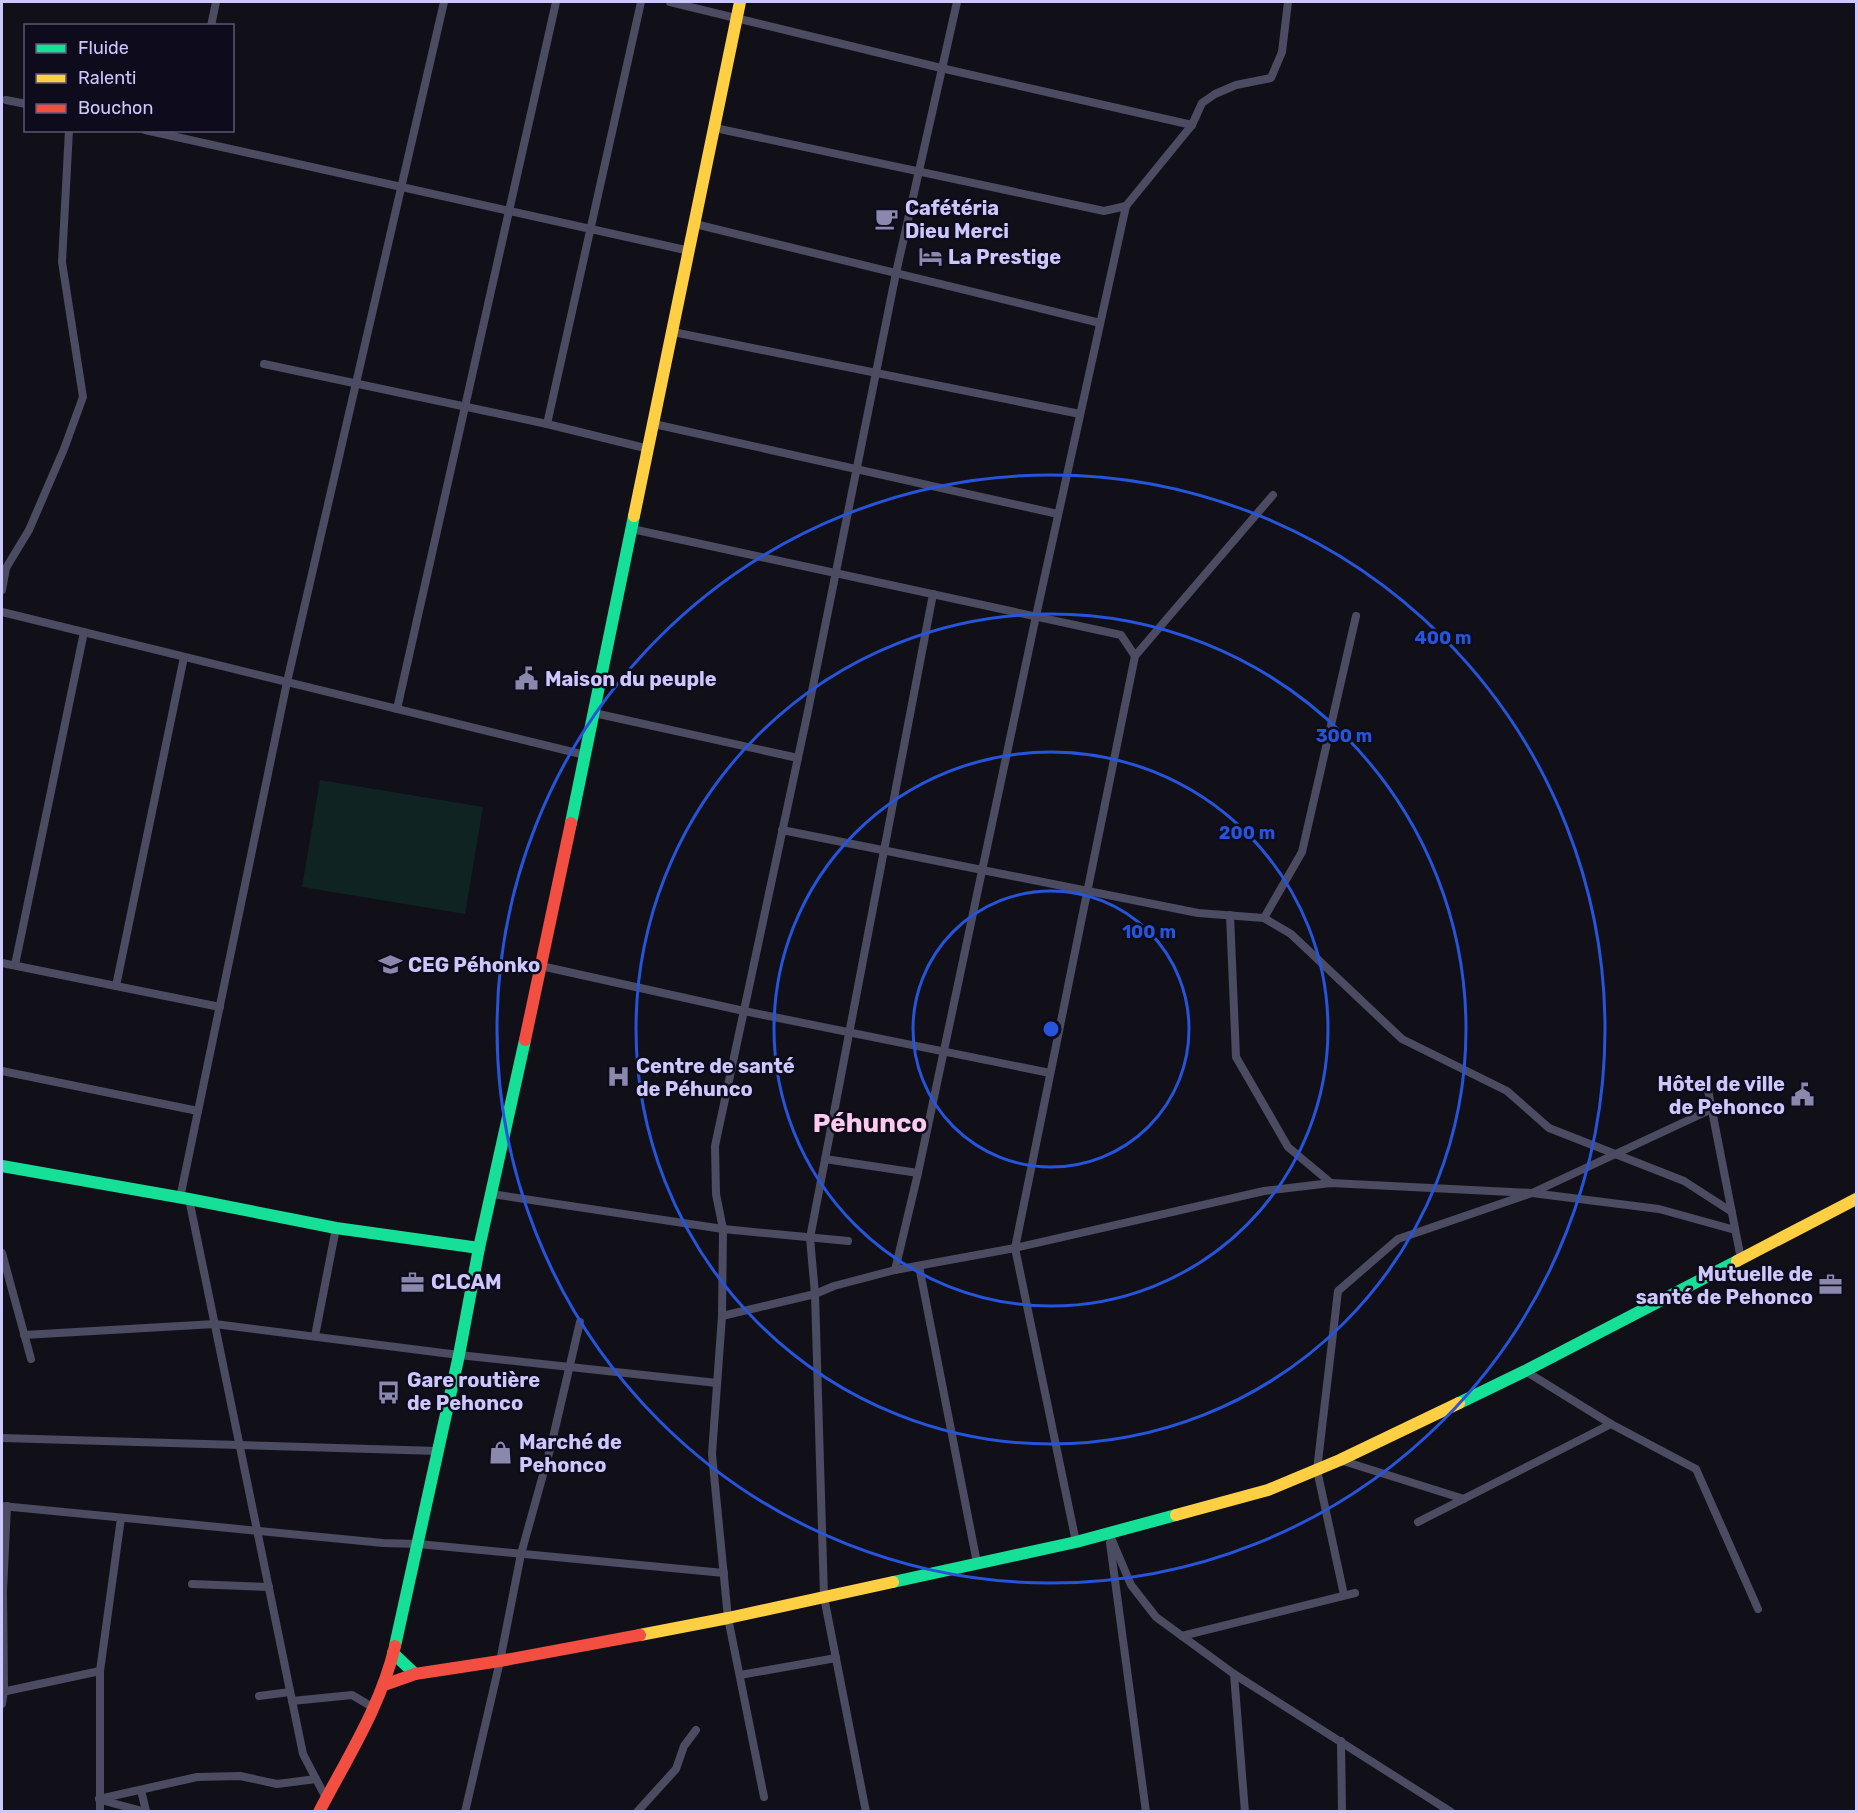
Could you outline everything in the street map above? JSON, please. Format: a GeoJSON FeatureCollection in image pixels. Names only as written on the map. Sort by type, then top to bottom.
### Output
{"type":"FeatureCollection","features":[{"type":"Feature","properties":{"kind":"main road"},"geometry":{"type":"LineString","coordinates":[[319,1812],[374,1708],[384,1685],[393,1653],[541,966],[740,2]]}},
{"type":"Feature","properties":{"kind":"main road"},"geometry":{"type":"LineString","coordinates":[[2,1166],[185,1198],[336,1228],[479,1248]]}},
{"type":"Feature","properties":{"kind":"main road"},"geometry":{"type":"LineString","coordinates":[[384,1685],[415,1674],[500,1661],[728,1618],[1076,1542],[1268,1490],[1340,1460],[1525,1371],[1857,1199]]}},
{"type":"Feature","properties":{"kind":"main road"},"geometry":{"type":"LineString","coordinates":[[393,1653],[415,1674]]}},
{"type":"Feature","properties":{"kind":"street"},"geometry":{"type":"LineString","coordinates":[[211,24],[216,2]]}},
{"type":"Feature","properties":{"kind":"street"},"geometry":{"type":"LineString","coordinates":[[326,1798],[303,1755],[215,1324],[185,1198],[198,1111],[287,682],[444,2]]}},
{"type":"Feature","properties":{"kind":"street"},"geometry":{"type":"LineString","coordinates":[[397,709],[556,2]]}},
{"type":"Feature","properties":{"kind":"street"},"geometry":{"type":"LineString","coordinates":[[547,424],[641,2]]}},
{"type":"Feature","properties":{"kind":"street"},"geometry":{"type":"LineString","coordinates":[[670,2],[737,16],[941,68],[1192,125]]}},
{"type":"Feature","properties":{"kind":"street"},"geometry":{"type":"LineString","coordinates":[[764,1797],[728,1618],[712,1454],[722,1316],[723,1229],[716,1194],[715,1146],[798,758],[896,273],[957,2]]}},
{"type":"Feature","properties":{"kind":"street"},"geometry":{"type":"LineString","coordinates":[[896,1270],[1126,207],[1192,125],[1202,103],[1215,94],[1236,85],[1271,78],[1282,52],[1288,2]]}},
{"type":"Feature","properties":{"kind":"street"},"geometry":{"type":"LineString","coordinates":[[6,100],[24,104]]}},
{"type":"Feature","properties":{"kind":"street"},"geometry":{"type":"LineString","coordinates":[[715,128],[1104,212],[1126,207]]}},
{"type":"Feature","properties":{"kind":"street"},"geometry":{"type":"LineString","coordinates":[[2,590],[6,568],[33,520],[64,449],[82,397],[62,262],[69,132]]}},
{"type":"Feature","properties":{"kind":"street"},"geometry":{"type":"LineString","coordinates":[[154,132],[690,251]]}},
{"type":"Feature","properties":{"kind":"street"},"geometry":{"type":"LineString","coordinates":[[185,139],[187,132]]}},
{"type":"Feature","properties":{"kind":"street"},"geometry":{"type":"LineString","coordinates":[[695,224],[1100,323]]}},
{"type":"Feature","properties":{"kind":"street"},"geometry":{"type":"LineString","coordinates":[[673,332],[1080,414]]}},
{"type":"Feature","properties":{"kind":"street"},"geometry":{"type":"LineString","coordinates":[[264,364],[649,448]]}},
{"type":"Feature","properties":{"kind":"street"},"geometry":{"type":"LineString","coordinates":[[654,424],[1058,514]]}},
{"type":"Feature","properties":{"kind":"street"},"geometry":{"type":"LineString","coordinates":[[1076,1542],[1014,1248],[1136,656],[1273,495]]}},
{"type":"Feature","properties":{"kind":"street"},"geometry":{"type":"LineString","coordinates":[[632,529],[1121,635],[1136,656]]}},
{"type":"Feature","properties":{"kind":"street"},"geometry":{"type":"LineString","coordinates":[[866,1812],[824,1597],[815,1294],[810,1238],[933,594]]}},
{"type":"Feature","properties":{"kind":"street"},"geometry":{"type":"LineString","coordinates":[[2,612],[585,755]]}},
{"type":"Feature","properties":{"kind":"street"},"geometry":{"type":"LineString","coordinates":[[1264,918],[1302,852],[1356,616]]}},
{"type":"Feature","properties":{"kind":"street"},"geometry":{"type":"LineString","coordinates":[[15,965],[84,632]]}},
{"type":"Feature","properties":{"kind":"street"},"geometry":{"type":"LineString","coordinates":[[116,986],[184,657]]}},
{"type":"Feature","properties":{"kind":"street"},"geometry":{"type":"LineString","coordinates":[[594,713],[798,758]]}},
{"type":"Feature","properties":{"kind":"street"},"geometry":{"type":"LineString","coordinates":[[782,830],[1198,913],[1264,918],[1292,934],[1402,1039],[1507,1091],[1549,1128],[1684,1181],[1732,1212]]}},
{"type":"Feature","properties":{"kind":"street"},"geometry":{"type":"LineString","coordinates":[[1230,915],[1236,1057],[1288,1147],[1331,1183]]}},
{"type":"Feature","properties":{"kind":"street"},"geometry":{"type":"LineString","coordinates":[[2,963],[219,1007]]}},
{"type":"Feature","properties":{"kind":"street"},"geometry":{"type":"LineString","coordinates":[[541,966],[744,1011],[1050,1072]]}},
{"type":"Feature","properties":{"kind":"street"},"geometry":{"type":"LineString","coordinates":[[2,1071],[198,1111]]}},
{"type":"Feature","properties":{"kind":"street"},"geometry":{"type":"LineString","coordinates":[[1708,1090],[1741,1258]]}},
{"type":"Feature","properties":{"kind":"street"},"geometry":{"type":"LineString","coordinates":[[1344,1595],[1317,1470],[1338,1291],[1398,1239],[1532,1193],[1712,1109]]}},
{"type":"Feature","properties":{"kind":"street"},"geometry":{"type":"LineString","coordinates":[[825,1159],[918,1173]]}},
{"type":"Feature","properties":{"kind":"street"},"geometry":{"type":"LineString","coordinates":[[722,1316],[815,1294],[834,1286],[896,1270],[1014,1248],[1264,1191],[1331,1183],[1532,1193],[1659,1209],[1735,1230]]}},
{"type":"Feature","properties":{"kind":"street"},"geometry":{"type":"LineString","coordinates":[[492,1194],[723,1229],[848,1241]]}},
{"type":"Feature","properties":{"kind":"street"},"geometry":{"type":"LineString","coordinates":[[315,1336],[336,1228]]}},
{"type":"Feature","properties":{"kind":"street"},"geometry":{"type":"LineString","coordinates":[[2,1253],[31,1359]]}},
{"type":"Feature","properties":{"kind":"street"},"geometry":{"type":"LineString","coordinates":[[919,1266],[977,1563]]}},
{"type":"Feature","properties":{"kind":"street"},"geometry":{"type":"LineString","coordinates":[[465,1812],[500,1661],[521,1554],[551,1446],[580,1322]]}},
{"type":"Feature","properties":{"kind":"street"},"geometry":{"type":"LineString","coordinates":[[24,1335],[215,1324],[459,1355],[717,1383]]}},
{"type":"Feature","properties":{"kind":"street"},"geometry":{"type":"LineString","coordinates":[[1525,1371],[1611,1424],[1696,1469],[1758,1609]]}},
{"type":"Feature","properties":{"kind":"street"},"geometry":{"type":"LineString","coordinates":[[1418,1522],[1611,1424]]}},
{"type":"Feature","properties":{"kind":"street"},"geometry":{"type":"LineString","coordinates":[[2,1438],[438,1451]]}},
{"type":"Feature","properties":{"kind":"street"},"geometry":{"type":"LineString","coordinates":[[1340,1460],[1464,1499]]}},
{"type":"Feature","properties":{"kind":"street"},"geometry":{"type":"LineString","coordinates":[[2,1704],[4,1506],[724,1573]]}},
{"type":"Feature","properties":{"kind":"street"},"geometry":{"type":"LineString","coordinates":[[100,1812],[100,1671],[121,1518]]}},
{"type":"Feature","properties":{"kind":"street"},"geometry":{"type":"LineString","coordinates":[[1109,1533],[1131,1585],[1156,1617],[1234,1674],[1451,1812]]}},
{"type":"Feature","properties":{"kind":"street"},"geometry":{"type":"LineString","coordinates":[[1109,1533],[1146,1812]]}},
{"type":"Feature","properties":{"kind":"street"},"geometry":{"type":"LineString","coordinates":[[192,1584],[269,1587]]}},
{"type":"Feature","properties":{"kind":"street"},"geometry":{"type":"LineString","coordinates":[[1182,1636],[1355,1593]]}},
{"type":"Feature","properties":{"kind":"street"},"geometry":{"type":"LineString","coordinates":[[740,1675],[836,1658]]}},
{"type":"Feature","properties":{"kind":"street"},"geometry":{"type":"LineString","coordinates":[[3,1692],[100,1671]]}},
{"type":"Feature","properties":{"kind":"street"},"geometry":{"type":"LineString","coordinates":[[1234,1674],[1245,1812]]}},
{"type":"Feature","properties":{"kind":"street"},"geometry":{"type":"LineString","coordinates":[[259,1696],[290,1692]]}},
{"type":"Feature","properties":{"kind":"street"},"geometry":{"type":"LineString","coordinates":[[292,1701],[352,1695],[374,1708]]}},
{"type":"Feature","properties":{"kind":"street"},"geometry":{"type":"LineString","coordinates":[[637,1812],[676,1769],[684,1746],[696,1730]]}},
{"type":"Feature","properties":{"kind":"street"},"geometry":{"type":"LineString","coordinates":[[1341,1741],[1342,1812]]}},
{"type":"Feature","properties":{"kind":"street"},"geometry":{"type":"LineString","coordinates":[[99,1799],[197,1777],[240,1776],[277,1784],[316,1779]]}},
{"type":"Feature","properties":{"kind":"street"},"geometry":{"type":"LineString","coordinates":[[99,1799],[146,1811],[141,1790]]}},
{"type":"Feature","properties":{"kind":"street"},"geometry":{"type":"LineString","coordinates":[[1438,1802],[1438,1812]]}},
{"type":"Feature","properties":{"kind":"green space"},"geometry":{"type":"Polygon","coordinates":[[[320,780],[483,807],[465,914],[302,887],[320,780]]]}},
{"type":"Feature","properties":{"kind":"traffic: fast"},"geometry":{"type":"LineString","coordinates":[[571,823],[634,516]]}},
{"type":"Feature","properties":{"kind":"traffic: fast"},"geometry":{"type":"LineString","coordinates":[[395,1646],[525,1040]]}},
{"type":"Feature","properties":{"kind":"traffic: fast"},"geometry":{"type":"LineString","coordinates":[[2,1166],[336,1228],[479,1248]]}},
{"type":"Feature","properties":{"kind":"traffic: fast"},"geometry":{"type":"LineString","coordinates":[[1459,1403],[1737,1261]]}},
{"type":"Feature","properties":{"kind":"traffic: fast"},"geometry":{"type":"LineString","coordinates":[[893,1582],[1076,1542],[1176,1515]]}},
{"type":"Feature","properties":{"kind":"traffic: fast"},"geometry":{"type":"LineString","coordinates":[[393,1653],[415,1674]]}},
{"type":"Feature","properties":{"kind":"traffic: slow"},"geometry":{"type":"LineString","coordinates":[[634,516],[740,2]]}},
{"type":"Feature","properties":{"kind":"traffic: slow"},"geometry":{"type":"LineString","coordinates":[[1737,1261],[1856,1199]]}},
{"type":"Feature","properties":{"kind":"traffic: slow"},"geometry":{"type":"LineString","coordinates":[[1176,1515],[1268,1490],[1340,1460],[1459,1403]]}},
{"type":"Feature","properties":{"kind":"traffic: slow"},"geometry":{"type":"LineString","coordinates":[[640,1635],[893,1582]]}},
{"type":"Feature","properties":{"kind":"traffic: jam"},"geometry":{"type":"LineString","coordinates":[[525,1040],[571,823]]}},
{"type":"Feature","properties":{"kind":"traffic: jam"},"geometry":{"type":"LineString","coordinates":[[384,1685],[415,1674],[640,1635]]}},
{"type":"Feature","properties":{"kind":"traffic: jam"},"geometry":{"type":"LineString","coordinates":[[319,1812],[372,1711],[395,1646]]}},
{"type":"Feature","properties":{"kind":"place","name":"Cafétéria Dieu Merci"},"geometry":{"type":"Point","coordinates":[887,219]}},
{"type":"Feature","properties":{"kind":"place","name":"La Prestige"},"geometry":{"type":"Point","coordinates":[930,257]}},
{"type":"Feature","properties":{"kind":"place","name":"Maison du peuple"},"geometry":{"type":"Point","coordinates":[527,679]}},
{"type":"Feature","properties":{"kind":"place","name":"CEG Péhonko"},"geometry":{"type":"Point","coordinates":[390,965]}},
{"type":"Feature","properties":{"kind":"place","name":"Centre de santé de Péhunco"},"geometry":{"type":"Point","coordinates":[618,1077]}},
{"type":"Feature","properties":{"kind":"place","name":"Hôtel de ville de Pehonco"},"geometry":{"type":"Point","coordinates":[1803,1095]}},
{"type":"Feature","properties":{"kind":"place","name":"CLCAM"},"geometry":{"type":"Point","coordinates":[413,1282]}},
{"type":"Feature","properties":{"kind":"place","name":"Mutuelle de santé de Pehonco"},"geometry":{"type":"Point","coordinates":[1831,1285]}},
{"type":"Feature","properties":{"kind":"place","name":"Gare routière de Pehonco"},"geometry":{"type":"Point","coordinates":[389,1392]}},
{"type":"Feature","properties":{"kind":"place","name":"Marché de Pehonco"},"geometry":{"type":"Point","coordinates":[501,1453]}},
{"type":"Feature","properties":{"kind":"district","name":"Péhunco"},"geometry":{"type":"Point","coordinates":[870,1123]}}]}
